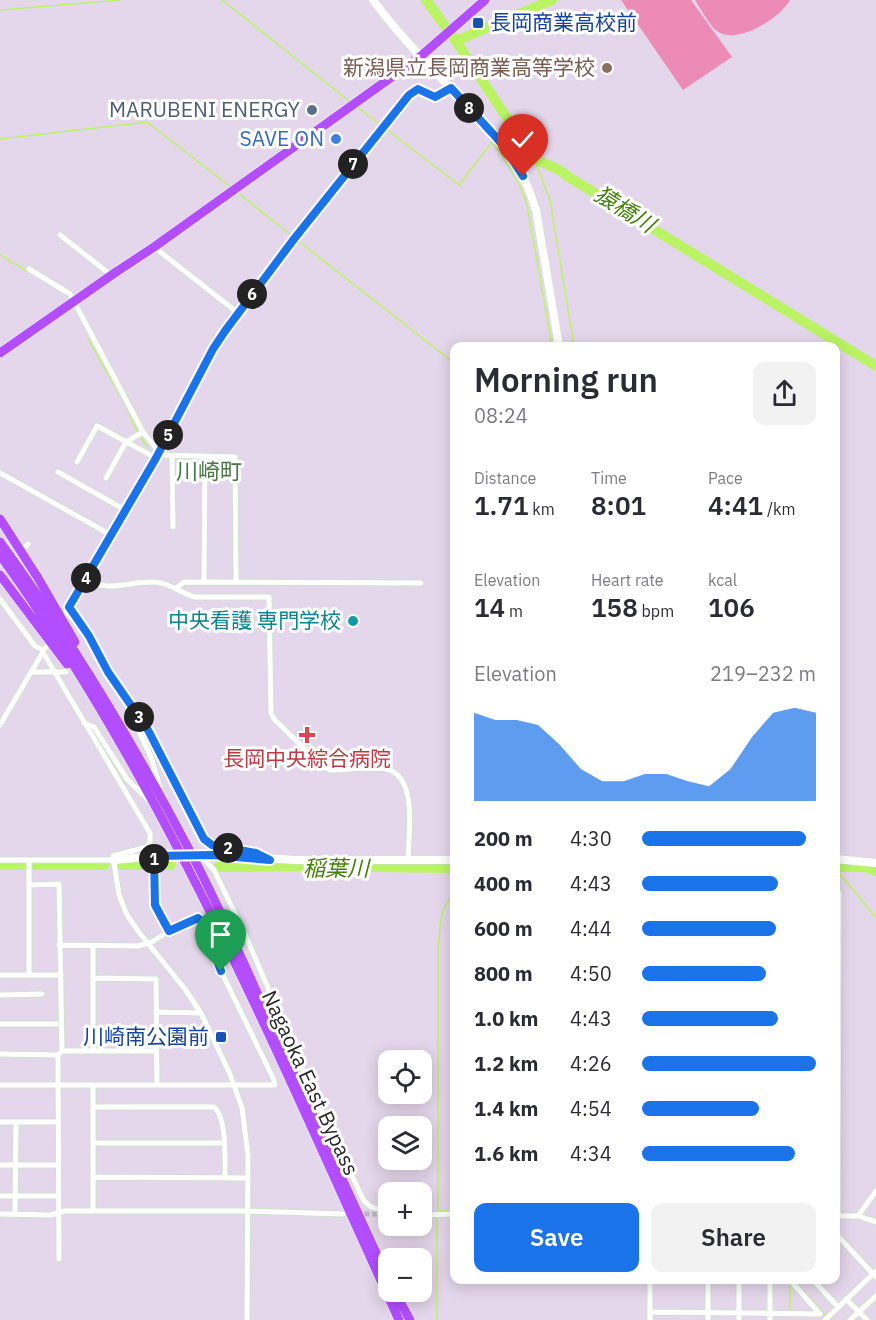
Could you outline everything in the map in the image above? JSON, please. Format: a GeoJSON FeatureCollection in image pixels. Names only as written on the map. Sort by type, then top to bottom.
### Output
{"type":"FeatureCollection","features":[{"type":"Feature","properties":{"kind":"highway"},"geometry":{"type":"LineString","coordinates":[[0,353],[154,247],[421,56],[485,0]]}},
{"type":"Feature","properties":{"kind":"highway"},"geometry":{"type":"LineString","coordinates":[[0,360],[46,321]]}},
{"type":"Feature","properties":{"kind":"highway"},"geometry":{"type":"LineString","coordinates":[[0,519],[44,588],[138,754]]}},
{"type":"Feature","properties":{"kind":"highway","name":"Nagaoka East Bypass"},"geometry":{"type":"LineString","coordinates":[[0,542],[60,630],[138,754],[160,805]]}},
{"type":"Feature","properties":{"kind":"highway","name":"Nagaoka East Bypass"},"geometry":{"type":"LineString","coordinates":[[0,555],[50,628],[192,855],[378,1257]]}},
{"type":"Feature","properties":{"kind":"highway"},"geometry":{"type":"LineString","coordinates":[[0,575],[114,730]]}},
{"type":"Feature","properties":{"kind":"highway","name":"Nagaoka East Bypass"},"geometry":{"type":"LineString","coordinates":[[192,855],[231,954],[399,1320]]}},
{"type":"Feature","properties":{"kind":"highway"},"geometry":{"type":"LineString","coordinates":[[338,1187],[394,1320]]}},
{"type":"Feature","properties":{"kind":"highway"},"geometry":{"type":"LineString","coordinates":[[400,1302],[409,1320]]}},
{"type":"Feature","properties":{"kind":"street"},"geometry":{"type":"LineString","coordinates":[[373,0],[508,152],[530,191],[541,236],[558,342]]}},
{"type":"Feature","properties":{"kind":"street"},"geometry":{"type":"LineString","coordinates":[[64,616],[156,458],[213,349],[238,313],[409,95],[418,89],[435,97],[451,88]]}},
{"type":"Feature","properties":{"kind":"street"},"geometry":{"type":"LineString","coordinates":[[60,235],[111,275]]}},
{"type":"Feature","properties":{"kind":"street"},"geometry":{"type":"LineString","coordinates":[[154,247],[238,313]]}},
{"type":"Feature","properties":{"kind":"street"},"geometry":{"type":"LineString","coordinates":[[29,269],[68,291],[142,432],[161,455],[235,457],[236,582]]}},
{"type":"Feature","properties":{"kind":"street"},"geometry":{"type":"LineString","coordinates":[[77,462],[98,426],[156,458]]}},
{"type":"Feature","properties":{"kind":"street"},"geometry":{"type":"LineString","coordinates":[[106,478],[126,442],[142,432]]}},
{"type":"Feature","properties":{"kind":"street"},"geometry":{"type":"LineString","coordinates":[[204,582],[205,456]]}},
{"type":"Feature","properties":{"kind":"street"},"geometry":{"type":"LineString","coordinates":[[172,457],[173,527]]}},
{"type":"Feature","properties":{"kind":"street"},"geometry":{"type":"LineString","coordinates":[[58,472],[125,510]]}},
{"type":"Feature","properties":{"kind":"street"},"geometry":{"type":"LineString","coordinates":[[0,473],[111,535]]}},
{"type":"Feature","properties":{"kind":"street"},"geometry":{"type":"LineString","coordinates":[[85,580],[107,588],[157,582],[168,584],[195,597],[270,597],[271,713],[274,719],[323,767],[330,770],[387,769],[401,780],[409,795],[408,861]]}},
{"type":"Feature","properties":{"kind":"street"},"geometry":{"type":"LineString","coordinates":[[175,589],[184,582],[421,583]]}},
{"type":"Feature","properties":{"kind":"street"},"geometry":{"type":"LineString","coordinates":[[0,599],[35,646],[41,649],[150,833],[147,847],[113,856],[117,883],[122,905],[132,923],[185,989],[201,1013],[235,1086],[245,1123],[248,1178],[247,1320]]}},
{"type":"Feature","properties":{"kind":"street"},"geometry":{"type":"LineString","coordinates":[[69,607],[89,636],[108,672],[148,730],[204,839],[212,845],[256,853],[270,860]]}},
{"type":"Feature","properties":{"kind":"street"},"geometry":{"type":"LineString","coordinates":[[0,725],[47,645]]}},
{"type":"Feature","properties":{"kind":"street"},"geometry":{"type":"LineString","coordinates":[[31,672],[56,674],[66,672]]}},
{"type":"Feature","properties":{"kind":"street"},"geometry":{"type":"LineString","coordinates":[[99,673],[108,672]]}},
{"type":"Feature","properties":{"kind":"street"},"geometry":{"type":"LineString","coordinates":[[118,687],[151,758],[160,805]]}},
{"type":"Feature","properties":{"kind":"street"},"geometry":{"type":"LineString","coordinates":[[84,723],[94,727],[135,789],[160,805]]}},
{"type":"Feature","properties":{"kind":"street"},"geometry":{"type":"LineString","coordinates":[[192,855],[214,870],[245,934],[312,1091],[363,1199],[374,1209],[378,1209]]}},
{"type":"Feature","properties":{"kind":"street"},"geometry":{"type":"LineString","coordinates":[[0,860],[114,860],[230,855],[270,860],[450,860]]}},
{"type":"Feature","properties":{"kind":"street"},"geometry":{"type":"LineString","coordinates":[[154,858],[155,905],[169,931]]}},
{"type":"Feature","properties":{"kind":"street"},"geometry":{"type":"LineString","coordinates":[[840,859],[876,863]]}},
{"type":"Feature","properties":{"kind":"street"},"geometry":{"type":"LineString","coordinates":[[29,861],[29,975]]}},
{"type":"Feature","properties":{"kind":"street"},"geometry":{"type":"LineString","coordinates":[[29,885],[59,884],[61,975],[58,1085],[59,1259]]}},
{"type":"Feature","properties":{"kind":"street"},"geometry":{"type":"LineString","coordinates":[[0,1085],[275,1085],[221,971],[203,923],[198,918],[169,931],[149,944],[138,946],[59,945]]}},
{"type":"Feature","properties":{"kind":"street"},"geometry":{"type":"LineString","coordinates":[[93,946],[93,1051]]}},
{"type":"Feature","properties":{"kind":"street"},"geometry":{"type":"LineString","coordinates":[[0,975],[61,975]]}},
{"type":"Feature","properties":{"kind":"street"},"geometry":{"type":"LineString","coordinates":[[93,978],[156,979],[157,1085]]}},
{"type":"Feature","properties":{"kind":"street"},"geometry":{"type":"LineString","coordinates":[[0,994],[42,994]]}},
{"type":"Feature","properties":{"kind":"street"},"geometry":{"type":"LineString","coordinates":[[156,1012],[201,1013]]}},
{"type":"Feature","properties":{"kind":"street"},"geometry":{"type":"LineString","coordinates":[[0,1024],[61,1024]]}},
{"type":"Feature","properties":{"kind":"street"},"geometry":{"type":"LineString","coordinates":[[0,1054],[156,1051]]}},
{"type":"Feature","properties":{"kind":"street"},"geometry":{"type":"LineString","coordinates":[[93,1085],[93,1211]]}},
{"type":"Feature","properties":{"kind":"street"},"geometry":{"type":"LineString","coordinates":[[93,1107],[214,1107],[219,1111],[224,1143],[225,1177]]}},
{"type":"Feature","properties":{"kind":"street"},"geometry":{"type":"LineString","coordinates":[[0,1122],[58,1122]]}},
{"type":"Feature","properties":{"kind":"street"},"geometry":{"type":"LineString","coordinates":[[15,1214],[16,1122]]}},
{"type":"Feature","properties":{"kind":"street"},"geometry":{"type":"LineString","coordinates":[[93,1143],[224,1143]]}},
{"type":"Feature","properties":{"kind":"street"},"geometry":{"type":"LineString","coordinates":[[0,1165],[58,1165]]}},
{"type":"Feature","properties":{"kind":"street"},"geometry":{"type":"LineString","coordinates":[[93,1177],[248,1178]]}},
{"type":"Feature","properties":{"kind":"street"},"geometry":{"type":"LineString","coordinates":[[858,1216],[876,1191]]}},
{"type":"Feature","properties":{"kind":"street"},"geometry":{"type":"LineString","coordinates":[[0,1196],[58,1196]]}},
{"type":"Feature","properties":{"kind":"street"},"geometry":{"type":"LineString","coordinates":[[0,1214],[51,1215],[58,1212],[93,1211],[247,1211],[343,1214]]}},
{"type":"Feature","properties":{"kind":"street"},"geometry":{"type":"LineString","coordinates":[[432,1214],[450,1215]]}},
{"type":"Feature","properties":{"kind":"street"},"geometry":{"type":"LineString","coordinates":[[840,1216],[858,1216],[876,1222]]}},
{"type":"Feature","properties":{"kind":"street"},"geometry":{"type":"LineString","coordinates":[[794,1284],[825,1320],[875,1274],[840,1238]]}},
{"type":"Feature","properties":{"kind":"street"},"geometry":{"type":"LineString","coordinates":[[650,1284],[650,1320]]}},
{"type":"Feature","properties":{"kind":"street"},"geometry":{"type":"LineString","coordinates":[[708,1284],[708,1317]]}},
{"type":"Feature","properties":{"kind":"street"},"geometry":{"type":"LineString","coordinates":[[739,1284],[739,1317]]}},
{"type":"Feature","properties":{"kind":"street"},"geometry":{"type":"LineString","coordinates":[[770,1284],[770,1317]]}},
{"type":"Feature","properties":{"kind":"street"},"geometry":{"type":"LineString","coordinates":[[817,1284],[838,1307]]}},
{"type":"Feature","properties":{"kind":"street"},"geometry":{"type":"LineString","coordinates":[[850,1320],[876,1296]]}},
{"type":"Feature","properties":{"kind":"street"},"geometry":{"type":"LineString","coordinates":[[846,1299],[867,1320]]}},
{"type":"Feature","properties":{"kind":"street"},"geometry":{"type":"LineString","coordinates":[[650,1312],[676,1317],[770,1317],[820,1314]]}},
{"type":"Feature","properties":{"kind":"shaded area"},"geometry":{"type":"Polygon","coordinates":[[[621,0],[691,0],[732,57],[683,90],[621,0]]]}},
{"type":"Feature","properties":{"kind":"shaded area"},"geometry":{"type":"Polygon","coordinates":[[[695,0],[790,0],[777,15],[757,28],[746,33],[725,35],[714,29],[695,0]]]}},
{"type":"Feature","properties":{"kind":"waterway"},"geometry":{"type":"LineString","coordinates":[[0,10],[120,0]]}},
{"type":"Feature","properties":{"kind":"waterway"},"geometry":{"type":"LineString","coordinates":[[222,0],[349,101]]}},
{"type":"Feature","properties":{"kind":"waterway","name":"猿橋川"},"geometry":{"type":"LineString","coordinates":[[426,0],[534,159],[559,170],[837,342]]}},
{"type":"Feature","properties":{"kind":"waterway"},"geometry":{"type":"LineString","coordinates":[[456,41],[552,0]]}},
{"type":"Feature","properties":{"kind":"waterway"},"geometry":{"type":"LineString","coordinates":[[357,107],[382,126]]}},
{"type":"Feature","properties":{"kind":"waterway"},"geometry":{"type":"LineString","coordinates":[[0,139],[147,122],[232,188]]}},
{"type":"Feature","properties":{"kind":"waterway"},"geometry":{"type":"LineString","coordinates":[[386,129],[459,185],[492,142],[498,149],[517,179],[527,204],[551,342]]}},
{"type":"Feature","properties":{"kind":"waterway"},"geometry":{"type":"LineString","coordinates":[[534,159],[550,200],[573,342]]}},
{"type":"Feature","properties":{"kind":"waterway"},"geometry":{"type":"LineString","coordinates":[[238,193],[291,235]]}},
{"type":"Feature","properties":{"kind":"waterway"},"geometry":{"type":"LineString","coordinates":[[297,240],[450,360]]}},
{"type":"Feature","properties":{"kind":"waterway"},"geometry":{"type":"LineString","coordinates":[[0,255],[27,271]]}},
{"type":"Feature","properties":{"kind":"waterway"},"geometry":{"type":"LineString","coordinates":[[88,339],[127,408],[137,431]]}},
{"type":"Feature","properties":{"kind":"waterway","name":"猿橋川"},"geometry":{"type":"LineString","coordinates":[[840,344],[876,366]]}},
{"type":"Feature","properties":{"kind":"waterway"},"geometry":{"type":"LineString","coordinates":[[141,438],[147,446]]}},
{"type":"Feature","properties":{"kind":"waterway","name":"稲葉川"},"geometry":{"type":"LineString","coordinates":[[0,865],[104,865]]}},
{"type":"Feature","properties":{"kind":"waterway","name":"稲葉川"},"geometry":{"type":"LineString","coordinates":[[121,865],[171,865]]}},
{"type":"Feature","properties":{"kind":"waterway","name":"稲葉川"},"geometry":{"type":"LineString","coordinates":[[218,867],[450,868]]}},
{"type":"Feature","properties":{"kind":"waterway","name":"稲葉川"},"geometry":{"type":"LineString","coordinates":[[840,867],[865,867],[876,871]]}},
{"type":"Feature","properties":{"kind":"waterway"},"geometry":{"type":"LineString","coordinates":[[840,874],[876,918]]}},
{"type":"Feature","properties":{"kind":"waterway"},"geometry":{"type":"LineString","coordinates":[[450,900],[443,913],[438,947],[438,1211],[450,1211]]}},
{"type":"Feature","properties":{"kind":"waterway"},"geometry":{"type":"LineString","coordinates":[[437,1218],[437,1320]]}},
{"type":"Feature","properties":{"kind":"waterway"},"geometry":{"type":"LineString","coordinates":[[797,1284],[830,1320]]}},
{"type":"Feature","properties":{"kind":"waterway"},"geometry":{"type":"LineString","coordinates":[[790,1285],[790,1311]]}},
{"type":"Feature","properties":{"kind":"tunnel"},"geometry":{"type":"LineString","coordinates":[[357,1214],[378,1214]]}},
{"type":"Feature","properties":{"kind":"place","name":"長岡商業高校前"},"geometry":{"type":"Point","coordinates":[478,23]}},
{"type":"Feature","properties":{"kind":"place","name":"新潟県立長岡商業高等学校"},"geometry":{"type":"Point","coordinates":[607,68]}},
{"type":"Feature","properties":{"kind":"place","name":"MARUBENI ENERGY"},"geometry":{"type":"Point","coordinates":[312,110]}},
{"type":"Feature","properties":{"kind":"place","name":"SAVE ON"},"geometry":{"type":"Point","coordinates":[336,139]}},
{"type":"Feature","properties":{"kind":"place","name":"中央看護 専門学校"},"geometry":{"type":"Point","coordinates":[353,621]}},
{"type":"Feature","properties":{"kind":"place","name":"長岡中央綜合病院"},"geometry":{"type":"Point","coordinates":[307,735]}},
{"type":"Feature","properties":{"kind":"place","name":"川崎南公園前"},"geometry":{"type":"Point","coordinates":[221,1037]}},
{"type":"Feature","properties":{"kind":"district","name":"川崎町"},"geometry":{"type":"Point","coordinates":[209,471]}},
{"type":"Feature","properties":{"kind":"route"},"geometry":{"type":"LineString","coordinates":[[221,971],[203,923],[198,918],[169,931],[155,905],[154,856],[230,855],[270,860],[256,853],[207,843],[190,815],[148,730],[108,672],[89,636],[69,607],[156,458],[213,349],[294,239],[409,95],[418,89],[435,97],[451,88],[492,131],[516,162],[523,176]]}}]}
